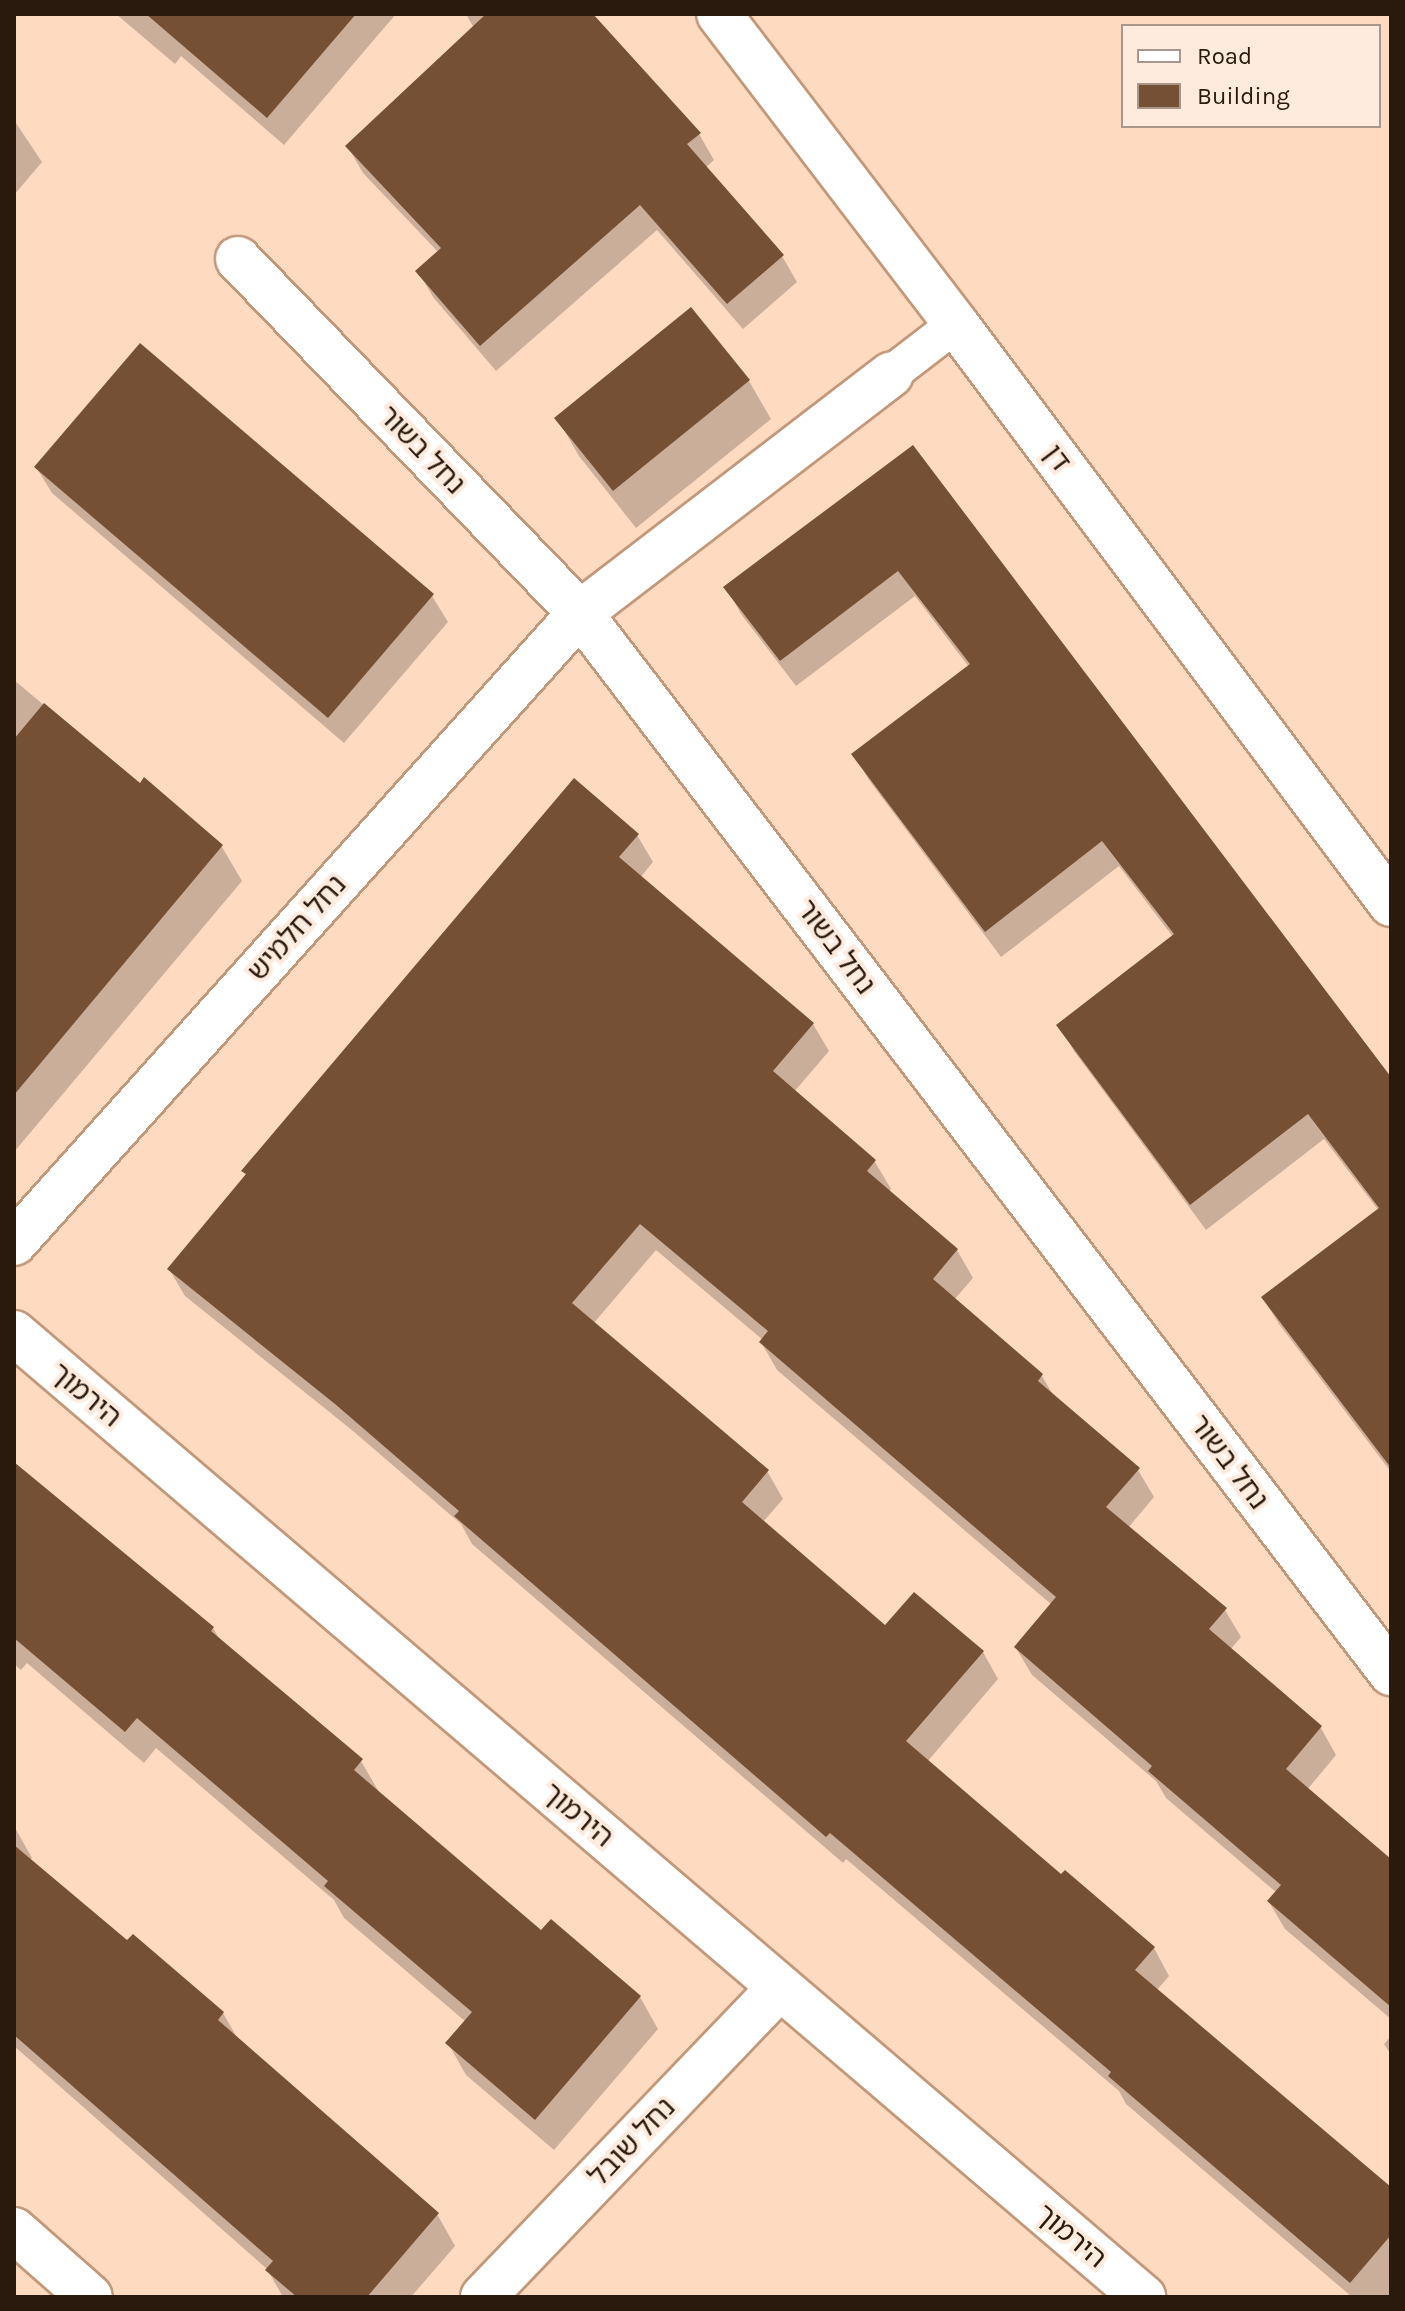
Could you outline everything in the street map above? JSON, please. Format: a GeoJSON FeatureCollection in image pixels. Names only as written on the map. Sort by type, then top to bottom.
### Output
{"type":"FeatureCollection","features":[{"type":"Feature","properties":{"kind":"street","name":"דן"},"geometry":{"type":"LineString","coordinates":[[719,14],[1391,904]]}},
{"type":"Feature","properties":{"kind":"street","name":"נחל בשור"},"geometry":{"type":"LineString","coordinates":[[238,259],[580,613],[1391,1673]]}},
{"type":"Feature","properties":{"kind":"street"},"geometry":{"type":"LineString","coordinates":[[891,374],[956,324]]}},
{"type":"Feature","properties":{"kind":"street","name":"נחל חלמיש"},"geometry":{"type":"LineString","coordinates":[[14,1243],[580,613],[891,374]]}},
{"type":"Feature","properties":{"kind":"street","name":"הירמוך"},"geometry":{"type":"LineString","coordinates":[[14,1333],[1143,2297]]}},
{"type":"Feature","properties":{"kind":"street","name":"נחל שובל"},"geometry":{"type":"LineString","coordinates":[[483,2297],[780,1987]]}},
{"type":"Feature","properties":{"kind":"street"},"geometry":{"type":"LineString","coordinates":[[14,2230],[90,2297]]}},
{"type":"Feature","properties":{"kind":"building"},"geometry":{"type":"Polygon","coordinates":[[[146,14],[356,14],[267,118],[146,14]]]}},
{"type":"Feature","properties":{"kind":"building"},"geometry":{"type":"Polygon","coordinates":[[[486,14],[593,14],[701,133],[687,144],[784,255],[727,304],[640,205],[480,346],[415,271],[441,248],[345,146],[486,14]]]}},
{"type":"Feature","properties":{"kind":"building"},"geometry":{"type":"Polygon","coordinates":[[[691,307],[750,380],[613,491],[554,418],[691,307]]]}},
{"type":"Feature","properties":{"kind":"building"},"geometry":{"type":"Polygon","coordinates":[[[140,343],[434,594],[328,718],[34,467],[140,343]]]}},
{"type":"Feature","properties":{"kind":"building"},"geometry":{"type":"Polygon","coordinates":[[[913,445],[1391,1077],[1391,1468],[1261,1297],[1379,1208],[1308,1114],[1190,1205],[1056,1025],[1174,934],[1102,841],[985,932],[851,754],[970,664],[898,571],[780,661],[723,587],[913,445]]]}},
{"type":"Feature","properties":{"kind":"building"},"geometry":{"type":"Polygon","coordinates":[[[44,703],[140,783],[144,777],[223,845],[14,1095],[14,739],[44,703]]]}},
{"type":"Feature","properties":{"kind":"building"},"geometry":{"type":"Polygon","coordinates":[[[574,778],[639,834],[619,857],[814,1023],[773,1071],[876,1160],[867,1171],[958,1249],[933,1279],[1043,1374],[1038,1381],[1140,1468],[1106,1507],[1227,1608],[1209,1629],[1322,1726],[1286,1769],[1391,1859],[1391,2007],[1267,1901],[1281,1885],[1148,1771],[1152,1766],[1014,1647],[1056,1597],[759,1342],[768,1331],[640,1224],[572,1303],[769,1470],[742,1502],[885,1625],[914,1592],[984,1651],[906,1741],[1061,1874],[1065,1870],[1155,1947],[1135,1970],[1391,2187],[1391,2235],[1350,2283],[1108,2076],[1111,2072],[830,1833],[826,1837],[454,1516],[459,1511],[335,1404],[167,1269],[246,1174],[241,1171],[574,778]]]}},
{"type":"Feature","properties":{"kind":"building"},"geometry":{"type":"Polygon","coordinates":[[[14,1462],[214,1627],[211,1631],[363,1759],[354,1770],[541,1930],[551,1919],[641,1996],[535,2120],[445,2043],[472,2012],[324,1886],[328,1881],[137,1718],[125,1732],[14,1638],[14,1462]]]}},
{"type":"Feature","properties":{"kind":"building"},"geometry":{"type":"Polygon","coordinates":[[[14,1845],[127,1940],[133,1934],[224,2012],[218,2020],[439,2213],[367,2297],[297,2297],[265,2270],[273,2261],[14,2035],[14,1845]]]}}]}
